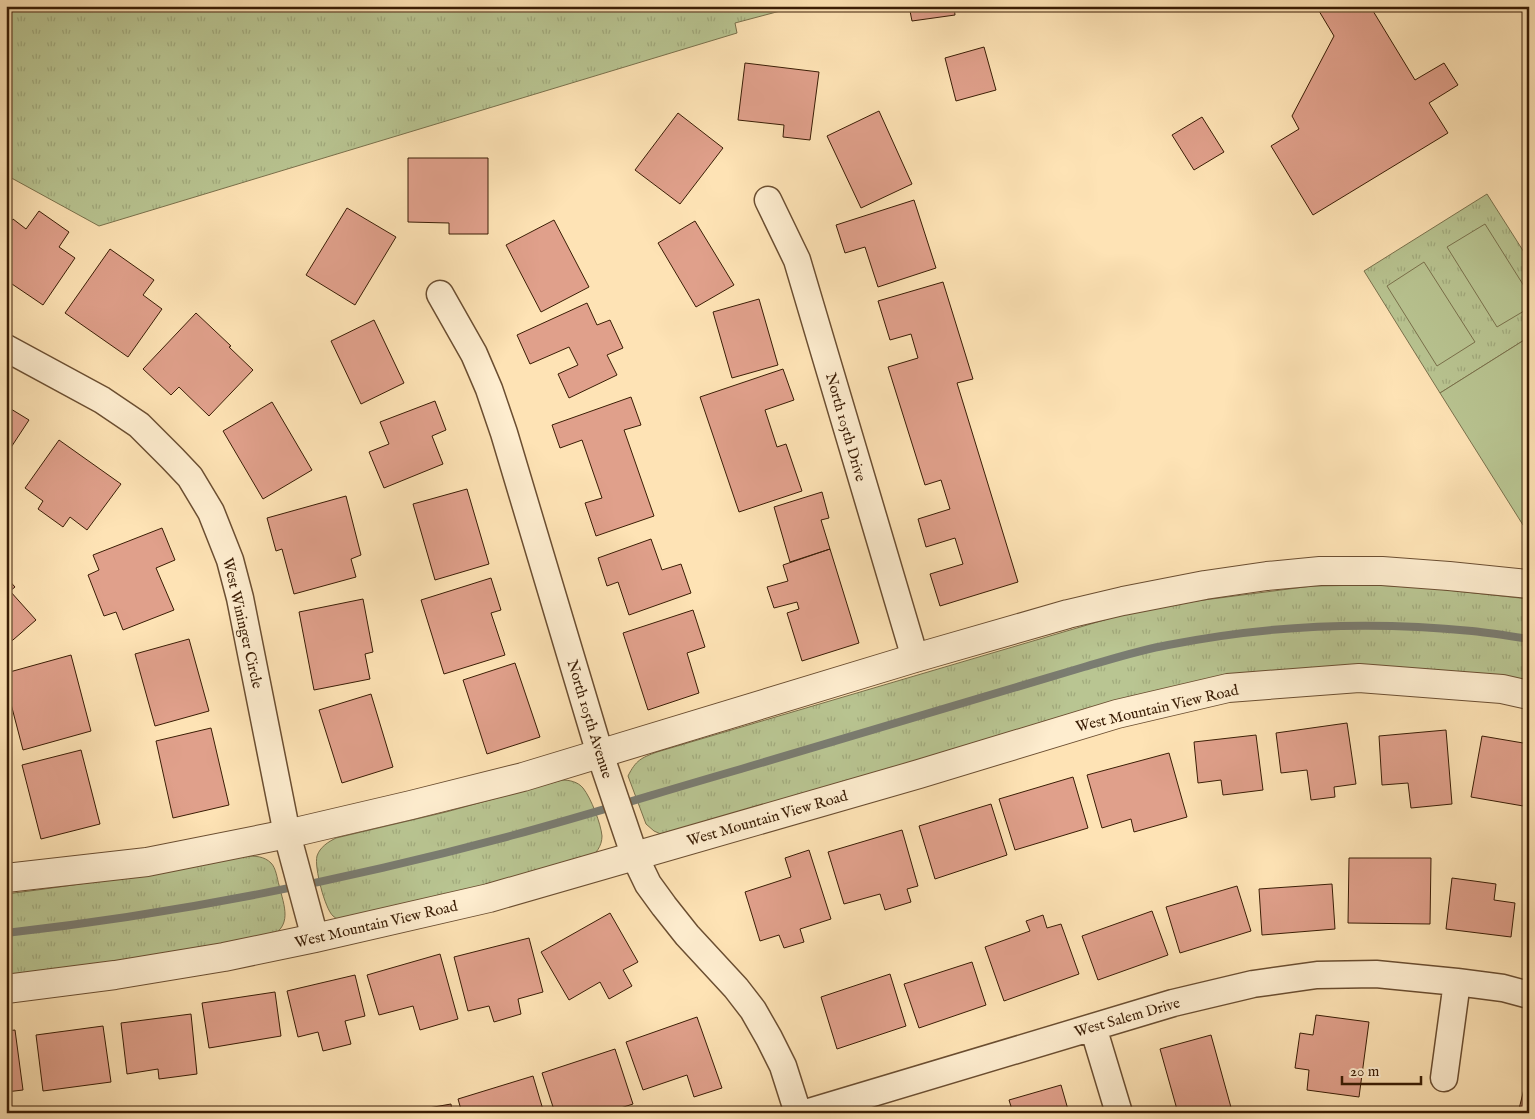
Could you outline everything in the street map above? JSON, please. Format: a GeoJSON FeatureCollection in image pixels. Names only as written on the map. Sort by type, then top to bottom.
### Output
{"type":"FeatureCollection","features":[{"type":"Feature","properties":{"kind":"street","name":"North 105th Drive"},"geometry":{"type":"LineString","coordinates":[[768,200],[797,260],[915,658]]}},
{"type":"Feature","properties":{"kind":"street","name":"North 105th Avenue"},"geometry":{"type":"LineString","coordinates":[[440,294],[474,354],[489,389],[504,433],[600,754],[635,857],[648,884],[664,906],[753,1010],[783,1066],[798,1113]]}},
{"type":"Feature","properties":{"kind":"street","name":"West Wininger Circle"},"geometry":{"type":"LineString","coordinates":[[6,348],[102,400],[139,425],[190,477],[211,512],[230,560],[240,598],[287,834],[315,938]]}},
{"type":"Feature","properties":{"kind":"street"},"geometry":{"type":"LineString","coordinates":[[6,878],[147,862],[287,834],[486,786],[600,754],[915,658],[1123,600],[1204,585],[1320,571],[1382,571],[1529,584]]}},
{"type":"Feature","properties":{"kind":"street","name":"West Mountain View Road"},"geometry":{"type":"LineString","coordinates":[[6,989],[115,975],[214,959],[489,898],[919,774],[1116,714],[1228,688],[1359,678],[1502,689],[1529,694]]}},
{"type":"Feature","properties":{"kind":"street","name":"West Salem Drive"},"geometry":{"type":"LineString","coordinates":[[806,1113],[1093,1027],[1253,984],[1317,975],[1376,974],[1503,988],[1529,995]]}},
{"type":"Feature","properties":{"kind":"street"},"geometry":{"type":"LineString","coordinates":[[1444,1078],[1457,982]]}},
{"type":"Feature","properties":{"kind":"street"},"geometry":{"type":"LineString","coordinates":[[1093,1027],[1119,1113]]}},
{"type":"Feature","properties":{"kind":"green space"},"geometry":{"type":"Polygon","coordinates":[[[6,6],[799,6],[735,23],[737,33],[99,226],[6,175],[6,6]]]}},
{"type":"Feature","properties":{"kind":"green space"},"geometry":{"type":"Polygon","coordinates":[[[1487,194],[1529,260],[1529,337],[1440,393],[1364,271],[1487,194]]]}},
{"type":"Feature","properties":{"kind":"green space"},"geometry":{"type":"Polygon","coordinates":[[[1485,224],[1529,294],[1529,308],[1497,327],[1447,247],[1485,224]]]}},
{"type":"Feature","properties":{"kind":"green space"},"geometry":{"type":"Polygon","coordinates":[[[1424,262],[1475,342],[1437,366],[1387,286],[1424,262]]]}},
{"type":"Feature","properties":{"kind":"green space"},"geometry":{"type":"Polygon","coordinates":[[[1529,337],[1529,522],[1523,525],[1440,393],[1529,337]]]}},
{"type":"Feature","properties":{"kind":"green space"},"geometry":{"type":"Polygon","coordinates":[[[1374,585],[1429,588],[1529,599],[1529,685],[1357,669],[663,835],[654,831],[646,824],[628,776],[640,760],[657,752],[1121,615],[1196,601],[1312,586],[1374,585]]]}},
{"type":"Feature","properties":{"kind":"green space"},"geometry":{"type":"Polygon","coordinates":[[[562,780],[574,782],[583,788],[598,818],[602,836],[601,843],[596,852],[588,859],[356,919],[338,919],[330,912],[321,888],[316,861],[320,850],[336,838],[446,812],[562,780]]]}},
{"type":"Feature","properties":{"kind":"green space"},"geometry":{"type":"Polygon","coordinates":[[[246,856],[265,859],[271,863],[277,876],[285,908],[284,922],[281,928],[267,938],[6,979],[6,894],[126,877],[246,856]]]}},
{"type":"Feature","properties":{"kind":"building"},"geometry":{"type":"Polygon","coordinates":[[[909,6],[954,6],[955,15],[912,21],[909,6]]]}},
{"type":"Feature","properties":{"kind":"building"},"geometry":{"type":"Polygon","coordinates":[[[1316,6],[1370,6],[1415,80],[1444,63],[1458,85],[1429,103],[1448,133],[1313,215],[1271,146],[1299,129],[1292,116],[1334,36],[1316,6]]]}},
{"type":"Feature","properties":{"kind":"building"},"geometry":{"type":"Polygon","coordinates":[[[984,47],[996,90],[956,101],[945,58],[984,47]]]}},
{"type":"Feature","properties":{"kind":"building"},"geometry":{"type":"Polygon","coordinates":[[[745,63],[819,72],[810,140],[783,137],[784,125],[738,120],[745,63]]]}},
{"type":"Feature","properties":{"kind":"building"},"geometry":{"type":"Polygon","coordinates":[[[879,111],[912,184],[861,208],[827,136],[879,111]]]}},
{"type":"Feature","properties":{"kind":"building"},"geometry":{"type":"Polygon","coordinates":[[[678,113],[723,148],[680,204],[635,170],[678,113]]]}},
{"type":"Feature","properties":{"kind":"building"},"geometry":{"type":"Polygon","coordinates":[[[1202,117],[1224,152],[1194,170],[1172,135],[1202,117]]]}},
{"type":"Feature","properties":{"kind":"building"},"geometry":{"type":"Polygon","coordinates":[[[408,158],[488,158],[488,234],[449,234],[449,223],[408,222],[408,158]]]}},
{"type":"Feature","properties":{"kind":"building"},"geometry":{"type":"Polygon","coordinates":[[[914,200],[936,268],[878,287],[865,247],[845,253],[836,225],[914,200]]]}},
{"type":"Feature","properties":{"kind":"building"},"geometry":{"type":"Polygon","coordinates":[[[347,208],[396,237],[355,305],[306,275],[347,208]]]}},
{"type":"Feature","properties":{"kind":"building"},"geometry":{"type":"Polygon","coordinates":[[[39,211],[69,232],[59,247],[75,258],[43,305],[12,284],[6,291],[6,229],[13,219],[26,229],[39,211]]]}},
{"type":"Feature","properties":{"kind":"building"},"geometry":{"type":"Polygon","coordinates":[[[554,220],[589,287],[541,312],[506,245],[554,220]]]}},
{"type":"Feature","properties":{"kind":"building"},"geometry":{"type":"Polygon","coordinates":[[[695,221],[734,285],[696,307],[658,243],[695,221]]]}},
{"type":"Feature","properties":{"kind":"building"},"geometry":{"type":"Polygon","coordinates":[[[110,249],[154,280],[143,295],[162,309],[128,357],[65,313],[110,249]]]}},
{"type":"Feature","properties":{"kind":"building"},"geometry":{"type":"Polygon","coordinates":[[[943,282],[973,379],[957,383],[1018,582],[940,606],[930,574],[963,564],[955,538],[926,547],[918,519],[950,509],[941,480],[925,485],[888,367],[918,358],[911,334],[890,340],[878,301],[943,282]]]}},
{"type":"Feature","properties":{"kind":"building"},"geometry":{"type":"Polygon","coordinates":[[[759,299],[778,365],[732,378],[713,312],[759,299]]]}},
{"type":"Feature","properties":{"kind":"building"},"geometry":{"type":"Polygon","coordinates":[[[587,303],[597,325],[610,320],[623,348],[607,355],[617,375],[569,398],[558,374],[578,365],[569,347],[530,364],[517,335],[587,303]]]}},
{"type":"Feature","properties":{"kind":"building"},"geometry":{"type":"Polygon","coordinates":[[[196,313],[253,370],[209,416],[179,387],[171,395],[143,369],[196,313]]]}},
{"type":"Feature","properties":{"kind":"building"},"geometry":{"type":"Polygon","coordinates":[[[374,320],[404,383],[361,404],[331,341],[374,320]]]}},
{"type":"Feature","properties":{"kind":"building"},"geometry":{"type":"Polygon","coordinates":[[[783,369],[794,400],[765,410],[777,447],[786,444],[802,491],[739,512],[700,397],[783,369]]]}},
{"type":"Feature","properties":{"kind":"building"},"geometry":{"type":"Polygon","coordinates":[[[631,397],[641,425],[624,430],[654,516],[596,536],[585,503],[602,498],[582,440],[560,448],[552,425],[631,397]]]}},
{"type":"Feature","properties":{"kind":"building"},"geometry":{"type":"Polygon","coordinates":[[[435,401],[446,430],[432,436],[443,464],[384,488],[369,452],[389,444],[380,422],[435,401]]]}},
{"type":"Feature","properties":{"kind":"building"},"geometry":{"type":"Polygon","coordinates":[[[272,402],[312,470],[263,499],[223,431],[272,402]]]}},
{"type":"Feature","properties":{"kind":"building"},"geometry":{"type":"Polygon","coordinates":[[[6,406],[29,420],[6,455],[6,406]]]}},
{"type":"Feature","properties":{"kind":"building"},"geometry":{"type":"Polygon","coordinates":[[[59,440],[121,484],[87,530],[70,517],[63,527],[38,509],[43,501],[25,488],[59,440]]]}},
{"type":"Feature","properties":{"kind":"building"},"geometry":{"type":"Polygon","coordinates":[[[467,489],[489,564],[435,580],[413,504],[467,489]]]}},
{"type":"Feature","properties":{"kind":"building"},"geometry":{"type":"Polygon","coordinates":[[[822,492],[829,518],[821,520],[830,549],[790,562],[774,507],[822,492]]]}},
{"type":"Feature","properties":{"kind":"building"},"geometry":{"type":"Polygon","coordinates":[[[346,496],[361,555],[351,559],[356,577],[294,594],[282,549],[276,551],[267,518],[346,496]]]}},
{"type":"Feature","properties":{"kind":"building"},"geometry":{"type":"Polygon","coordinates":[[[162,528],[175,560],[156,568],[174,610],[123,630],[116,612],[104,616],[88,575],[99,570],[93,555],[162,528]]]}},
{"type":"Feature","properties":{"kind":"building"},"geometry":{"type":"Polygon","coordinates":[[[651,539],[662,570],[681,564],[691,593],[629,615],[618,582],[607,586],[598,558],[651,539]]]}},
{"type":"Feature","properties":{"kind":"building"},"geometry":{"type":"Polygon","coordinates":[[[830,549],[859,643],[802,661],[787,613],[799,609],[797,602],[774,608],[767,587],[788,581],[783,565],[830,549]]]}},
{"type":"Feature","properties":{"kind":"building"},"geometry":{"type":"Polygon","coordinates":[[[6,577],[15,587],[10,591],[36,620],[6,646],[6,577]]]}},
{"type":"Feature","properties":{"kind":"building"},"geometry":{"type":"Polygon","coordinates":[[[491,578],[501,610],[491,613],[505,655],[444,674],[421,600],[491,578]]]}},
{"type":"Feature","properties":{"kind":"building"},"geometry":{"type":"Polygon","coordinates":[[[363,599],[373,652],[365,654],[370,679],[314,690],[299,612],[363,599]]]}},
{"type":"Feature","properties":{"kind":"building"},"geometry":{"type":"Polygon","coordinates":[[[693,610],[705,647],[687,653],[699,693],[648,710],[623,633],[693,610]]]}},
{"type":"Feature","properties":{"kind":"building"},"geometry":{"type":"Polygon","coordinates":[[[189,639],[209,711],[155,726],[135,654],[189,639]]]}},
{"type":"Feature","properties":{"kind":"building"},"geometry":{"type":"Polygon","coordinates":[[[71,655],[91,731],[23,750],[11,704],[6,705],[6,673],[71,655]]]}},
{"type":"Feature","properties":{"kind":"building"},"geometry":{"type":"Polygon","coordinates":[[[515,663],[540,737],[487,754],[463,680],[515,663]]]}},
{"type":"Feature","properties":{"kind":"building"},"geometry":{"type":"Polygon","coordinates":[[[371,694],[393,767],[342,783],[319,710],[371,694]]]}},
{"type":"Feature","properties":{"kind":"building"},"geometry":{"type":"Polygon","coordinates":[[[1347,723],[1356,784],[1334,787],[1335,797],[1311,800],[1307,770],[1281,773],[1276,733],[1347,723]]]}},
{"type":"Feature","properties":{"kind":"building"},"geometry":{"type":"Polygon","coordinates":[[[211,728],[229,805],[173,818],[156,741],[211,728]]]}},
{"type":"Feature","properties":{"kind":"building"},"geometry":{"type":"Polygon","coordinates":[[[1446,730],[1452,804],[1411,808],[1408,783],[1382,785],[1379,736],[1446,730]]]}},
{"type":"Feature","properties":{"kind":"building"},"geometry":{"type":"Polygon","coordinates":[[[1256,735],[1263,790],[1223,795],[1221,780],[1198,783],[1194,742],[1256,735]]]}},
{"type":"Feature","properties":{"kind":"building"},"geometry":{"type":"Polygon","coordinates":[[[1482,736],[1529,744],[1529,807],[1471,797],[1482,736]]]}},
{"type":"Feature","properties":{"kind":"building"},"geometry":{"type":"Polygon","coordinates":[[[81,750],[100,824],[41,839],[22,765],[81,750]]]}},
{"type":"Feature","properties":{"kind":"building"},"geometry":{"type":"Polygon","coordinates":[[[1169,753],[1187,817],[1134,832],[1131,819],[1102,828],[1087,775],[1169,753]]]}},
{"type":"Feature","properties":{"kind":"building"},"geometry":{"type":"Polygon","coordinates":[[[1073,777],[1088,828],[1015,850],[999,799],[1073,777]]]}},
{"type":"Feature","properties":{"kind":"building"},"geometry":{"type":"Polygon","coordinates":[[[991,804],[1007,855],[935,879],[919,826],[991,804]]]}},
{"type":"Feature","properties":{"kind":"building"},"geometry":{"type":"Polygon","coordinates":[[[902,830],[918,886],[907,889],[911,902],[885,910],[880,894],[844,904],[828,852],[902,830]]]}},
{"type":"Feature","properties":{"kind":"building"},"geometry":{"type":"Polygon","coordinates":[[[809,850],[831,919],[800,929],[804,942],[784,948],[779,935],[760,941],[745,892],[791,877],[785,858],[809,850]]]}},
{"type":"Feature","properties":{"kind":"building"},"geometry":{"type":"Polygon","coordinates":[[[1349,858],[1431,858],[1430,924],[1348,923],[1349,858]]]}},
{"type":"Feature","properties":{"kind":"building"},"geometry":{"type":"Polygon","coordinates":[[[1452,878],[1496,884],[1494,900],[1515,903],[1511,937],[1446,929],[1452,878]]]}},
{"type":"Feature","properties":{"kind":"building"},"geometry":{"type":"Polygon","coordinates":[[[1332,884],[1335,929],[1262,935],[1259,889],[1332,884]]]}},
{"type":"Feature","properties":{"kind":"building"},"geometry":{"type":"Polygon","coordinates":[[[1237,886],[1251,931],[1180,953],[1166,907],[1237,886]]]}},
{"type":"Feature","properties":{"kind":"building"},"geometry":{"type":"Polygon","coordinates":[[[1152,911],[1168,955],[1098,980],[1082,936],[1152,911]]]}},
{"type":"Feature","properties":{"kind":"building"},"geometry":{"type":"Polygon","coordinates":[[[610,913],[638,962],[623,970],[632,986],[609,999],[600,982],[569,1000],[541,952],[610,913]]]}},
{"type":"Feature","properties":{"kind":"building"},"geometry":{"type":"Polygon","coordinates":[[[1043,915],[1047,928],[1061,924],[1079,974],[1004,1001],[985,947],[1030,931],[1026,921],[1043,915]]]}},
{"type":"Feature","properties":{"kind":"building"},"geometry":{"type":"Polygon","coordinates":[[[529,938],[543,992],[518,999],[521,1014],[494,1022],[489,1006],[468,1011],[454,957],[529,938]]]}},
{"type":"Feature","properties":{"kind":"building"},"geometry":{"type":"Polygon","coordinates":[[[440,954],[458,1019],[420,1030],[413,1006],[379,1015],[367,975],[440,954]]]}},
{"type":"Feature","properties":{"kind":"building"},"geometry":{"type":"Polygon","coordinates":[[[972,962],[986,1005],[919,1028],[904,984],[972,962]]]}},
{"type":"Feature","properties":{"kind":"building"},"geometry":{"type":"Polygon","coordinates":[[[890,974],[906,1026],[837,1049],[821,997],[890,974]]]}},
{"type":"Feature","properties":{"kind":"building"},"geometry":{"type":"Polygon","coordinates":[[[355,975],[365,1016],[345,1021],[351,1044],[323,1051],[318,1032],[298,1037],[287,991],[355,975]]]}},
{"type":"Feature","properties":{"kind":"building"},"geometry":{"type":"Polygon","coordinates":[[[275,992],[281,1036],[209,1048],[202,1003],[275,992]]]}},
{"type":"Feature","properties":{"kind":"building"},"geometry":{"type":"Polygon","coordinates":[[[191,1014],[197,1074],[159,1079],[158,1069],[127,1074],[121,1023],[191,1014]]]}},
{"type":"Feature","properties":{"kind":"building"},"geometry":{"type":"Polygon","coordinates":[[[1316,1015],[1369,1022],[1359,1097],[1307,1090],[1309,1070],[1295,1068],[1300,1033],[1313,1035],[1316,1015]]]}},
{"type":"Feature","properties":{"kind":"building"},"geometry":{"type":"Polygon","coordinates":[[[697,1017],[722,1088],[694,1097],[687,1075],[643,1090],[626,1042],[697,1017]]]}},
{"type":"Feature","properties":{"kind":"building"},"geometry":{"type":"Polygon","coordinates":[[[103,1026],[111,1082],[43,1091],[36,1035],[103,1026]]]}},
{"type":"Feature","properties":{"kind":"building"},"geometry":{"type":"Polygon","coordinates":[[[15,1030],[23,1090],[6,1092],[6,1031],[15,1030]]]}},
{"type":"Feature","properties":{"kind":"building"},"geometry":{"type":"Polygon","coordinates":[[[1211,1035],[1232,1111],[1224,1113],[1178,1113],[1160,1049],[1211,1035]]]}},
{"type":"Feature","properties":{"kind":"building"},"geometry":{"type":"Polygon","coordinates":[[[615,1049],[633,1104],[605,1113],[555,1113],[542,1073],[615,1049]]]}},
{"type":"Feature","properties":{"kind":"building"},"geometry":{"type":"Polygon","coordinates":[[[1529,1069],[1529,1113],[1518,1113],[1529,1069]]]}},
{"type":"Feature","properties":{"kind":"building"},"geometry":{"type":"Polygon","coordinates":[[[533,1076],[544,1113],[462,1113],[458,1099],[533,1076]]]}},
{"type":"Feature","properties":{"kind":"building"},"geometry":{"type":"Polygon","coordinates":[[[1061,1085],[1069,1113],[1013,1113],[1009,1100],[1061,1085]]]}},
{"type":"Feature","properties":{"kind":"building"},"geometry":{"type":"Polygon","coordinates":[[[451,1104],[452,1113],[400,1113],[451,1104]]]}},
{"type":"Feature","properties":{"kind":"building"},"geometry":{"type":"Polygon","coordinates":[[[364,1108],[365,1113],[344,1113],[364,1108]]]}},
{"type":"Feature","properties":{"kind":"waterway"},"geometry":{"type":"LineString","coordinates":[[6,933],[197,906],[323,881],[448,852],[568,820],[1084,667],[1168,645],[1206,638],[1282,629],[1358,626],[1434,628],[1529,639]]}}]}
